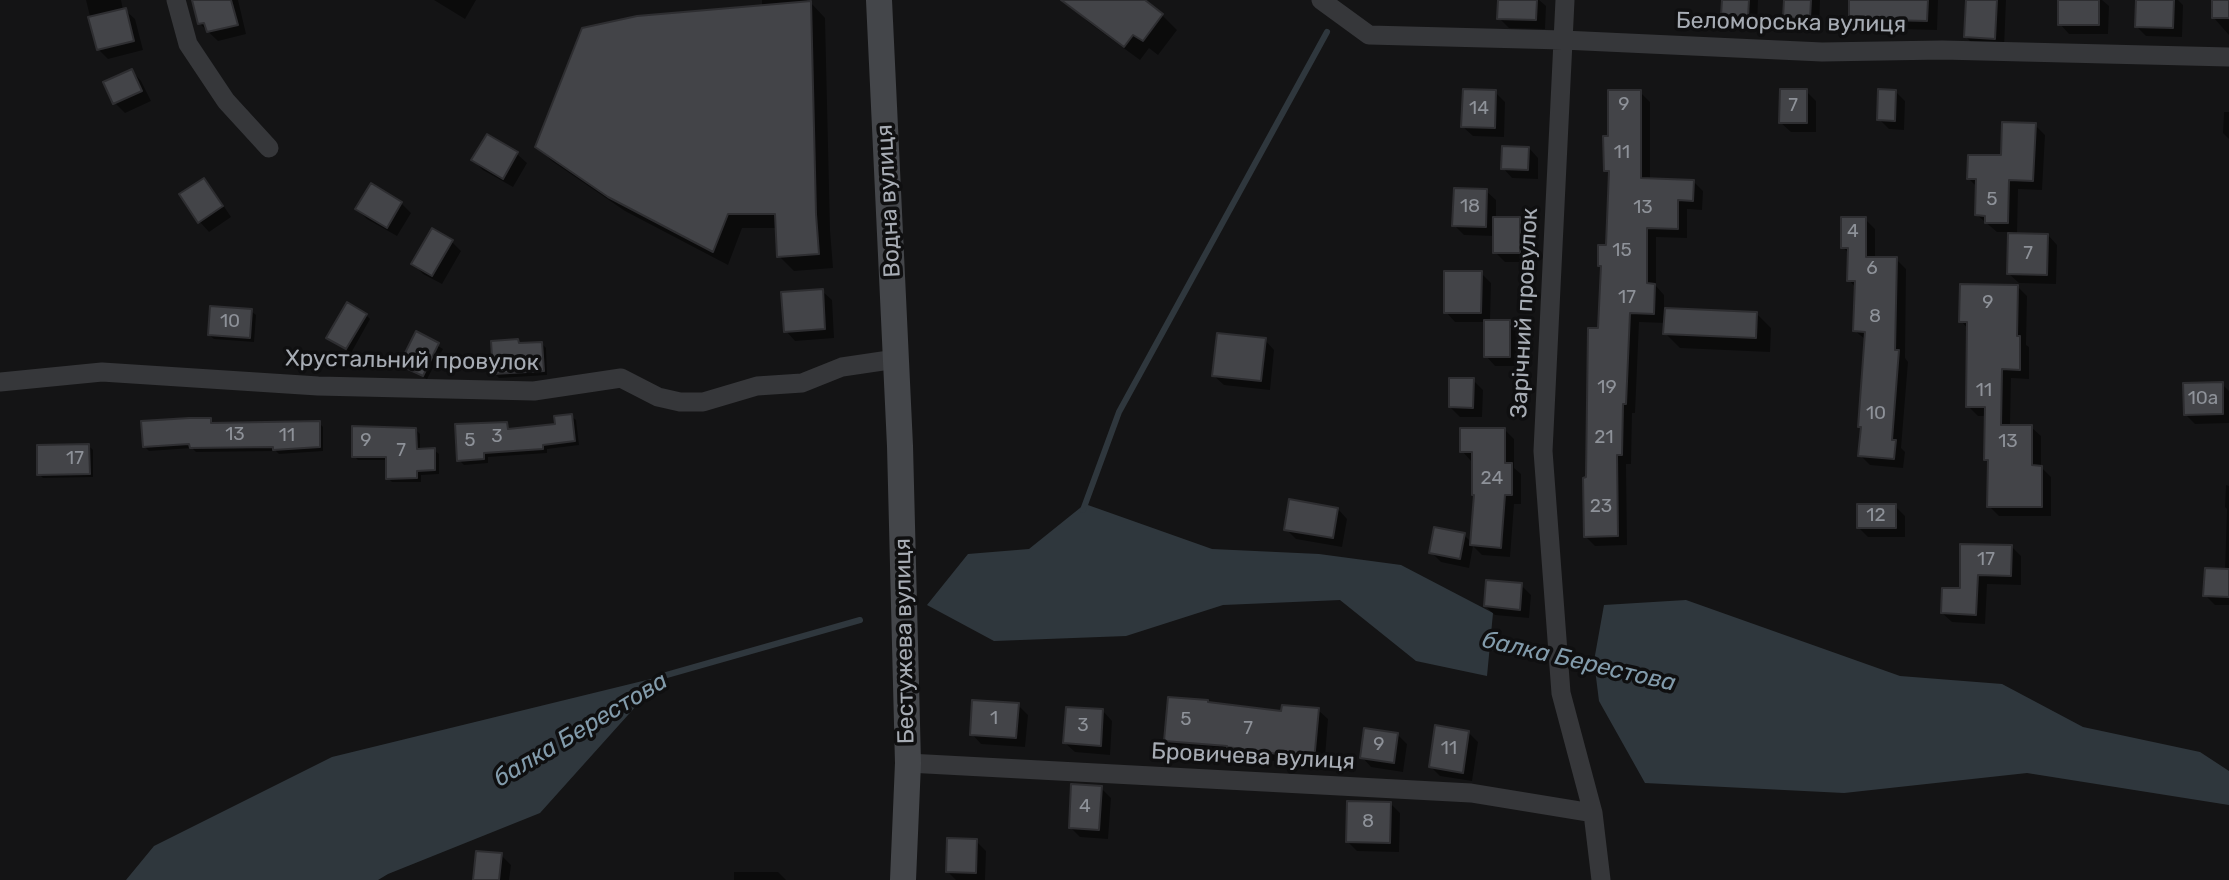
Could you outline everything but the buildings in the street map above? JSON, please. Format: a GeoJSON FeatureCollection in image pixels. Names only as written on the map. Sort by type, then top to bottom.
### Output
{"type":"FeatureCollection","features":[{"type":"Feature","properties":{"kind":"street"},"geometry":{"type":"LineString","coordinates":[[176,0],[188,44],[226,101],[269,148]]}},
{"type":"Feature","properties":{"kind":"street","name":"Водна вулиця"},"geometry":{"type":"LineString","coordinates":[[879,0],[898,402]]}},
{"type":"Feature","properties":{"kind":"street","name":"Беломорська вулиця"},"geometry":{"type":"LineString","coordinates":[[1321,0],[1369,35],[1563,40],[1822,52],[1942,50],[2229,57]]}},
{"type":"Feature","properties":{"kind":"street","name":"Зарічний провулок"},"geometry":{"type":"LineString","coordinates":[[1565,0],[1543,451],[1561,693],[1593,813],[1601,880]]}},
{"type":"Feature","properties":{"kind":"street","name":"Хрустальний провулок"},"geometry":{"type":"LineString","coordinates":[[0,382],[103,372],[318,386],[534,391],[621,378],[658,397],[680,402],[703,402],[757,386],[802,383],[842,367],[896,359]]}},
{"type":"Feature","properties":{"kind":"street","name":"Бестужева вулиця"},"geometry":{"type":"LineString","coordinates":[[898,402],[908,763],[903,880]]}},
{"type":"Feature","properties":{"kind":"street","name":"Бровичева вулиця"},"geometry":{"type":"LineString","coordinates":[[908,763],[1471,793],[1593,813]]}},
{"type":"Feature","properties":{"kind":"water"},"geometry":{"type":"Polygon","coordinates":[[[1085,504],[1212,549],[1319,554],[1401,565],[1493,613],[1487,676],[1416,661],[1340,600],[1223,605],[1126,636],[994,641],[927,605],[968,554],[1029,549],[1085,504]]]}},
{"type":"Feature","properties":{"kind":"water"},"geometry":{"type":"Polygon","coordinates":[[[1686,600],[1900,676],[2002,684],[2083,727],[2200,752],[2229,771],[2229,805],[2027,773],[1844,793],[1645,783],[1599,701],[1594,661],[1604,605],[1686,600]]]}},
{"type":"Feature","properties":{"kind":"water"},"geometry":{"type":"Polygon","coordinates":[[[663,676],[540,813],[378,880],[126,880],[154,846],[332,757],[663,676]]]}},
{"type":"Feature","properties":{"kind":"waterway"},"geometry":{"type":"LineString","coordinates":[[1083,510],[1119,412],[1327,32]]}},
{"type":"Feature","properties":{"kind":"waterway","name":"балка Берестова"},"geometry":{"type":"LineString","coordinates":[[657,680],[663,676],[860,620]]}},
{"type":"Feature","properties":{"kind":"waterway","name":"балка Берестова"},"geometry":{"type":"LineString","coordinates":[[1483,643],[1490,647],[1600,662]]}}]}
